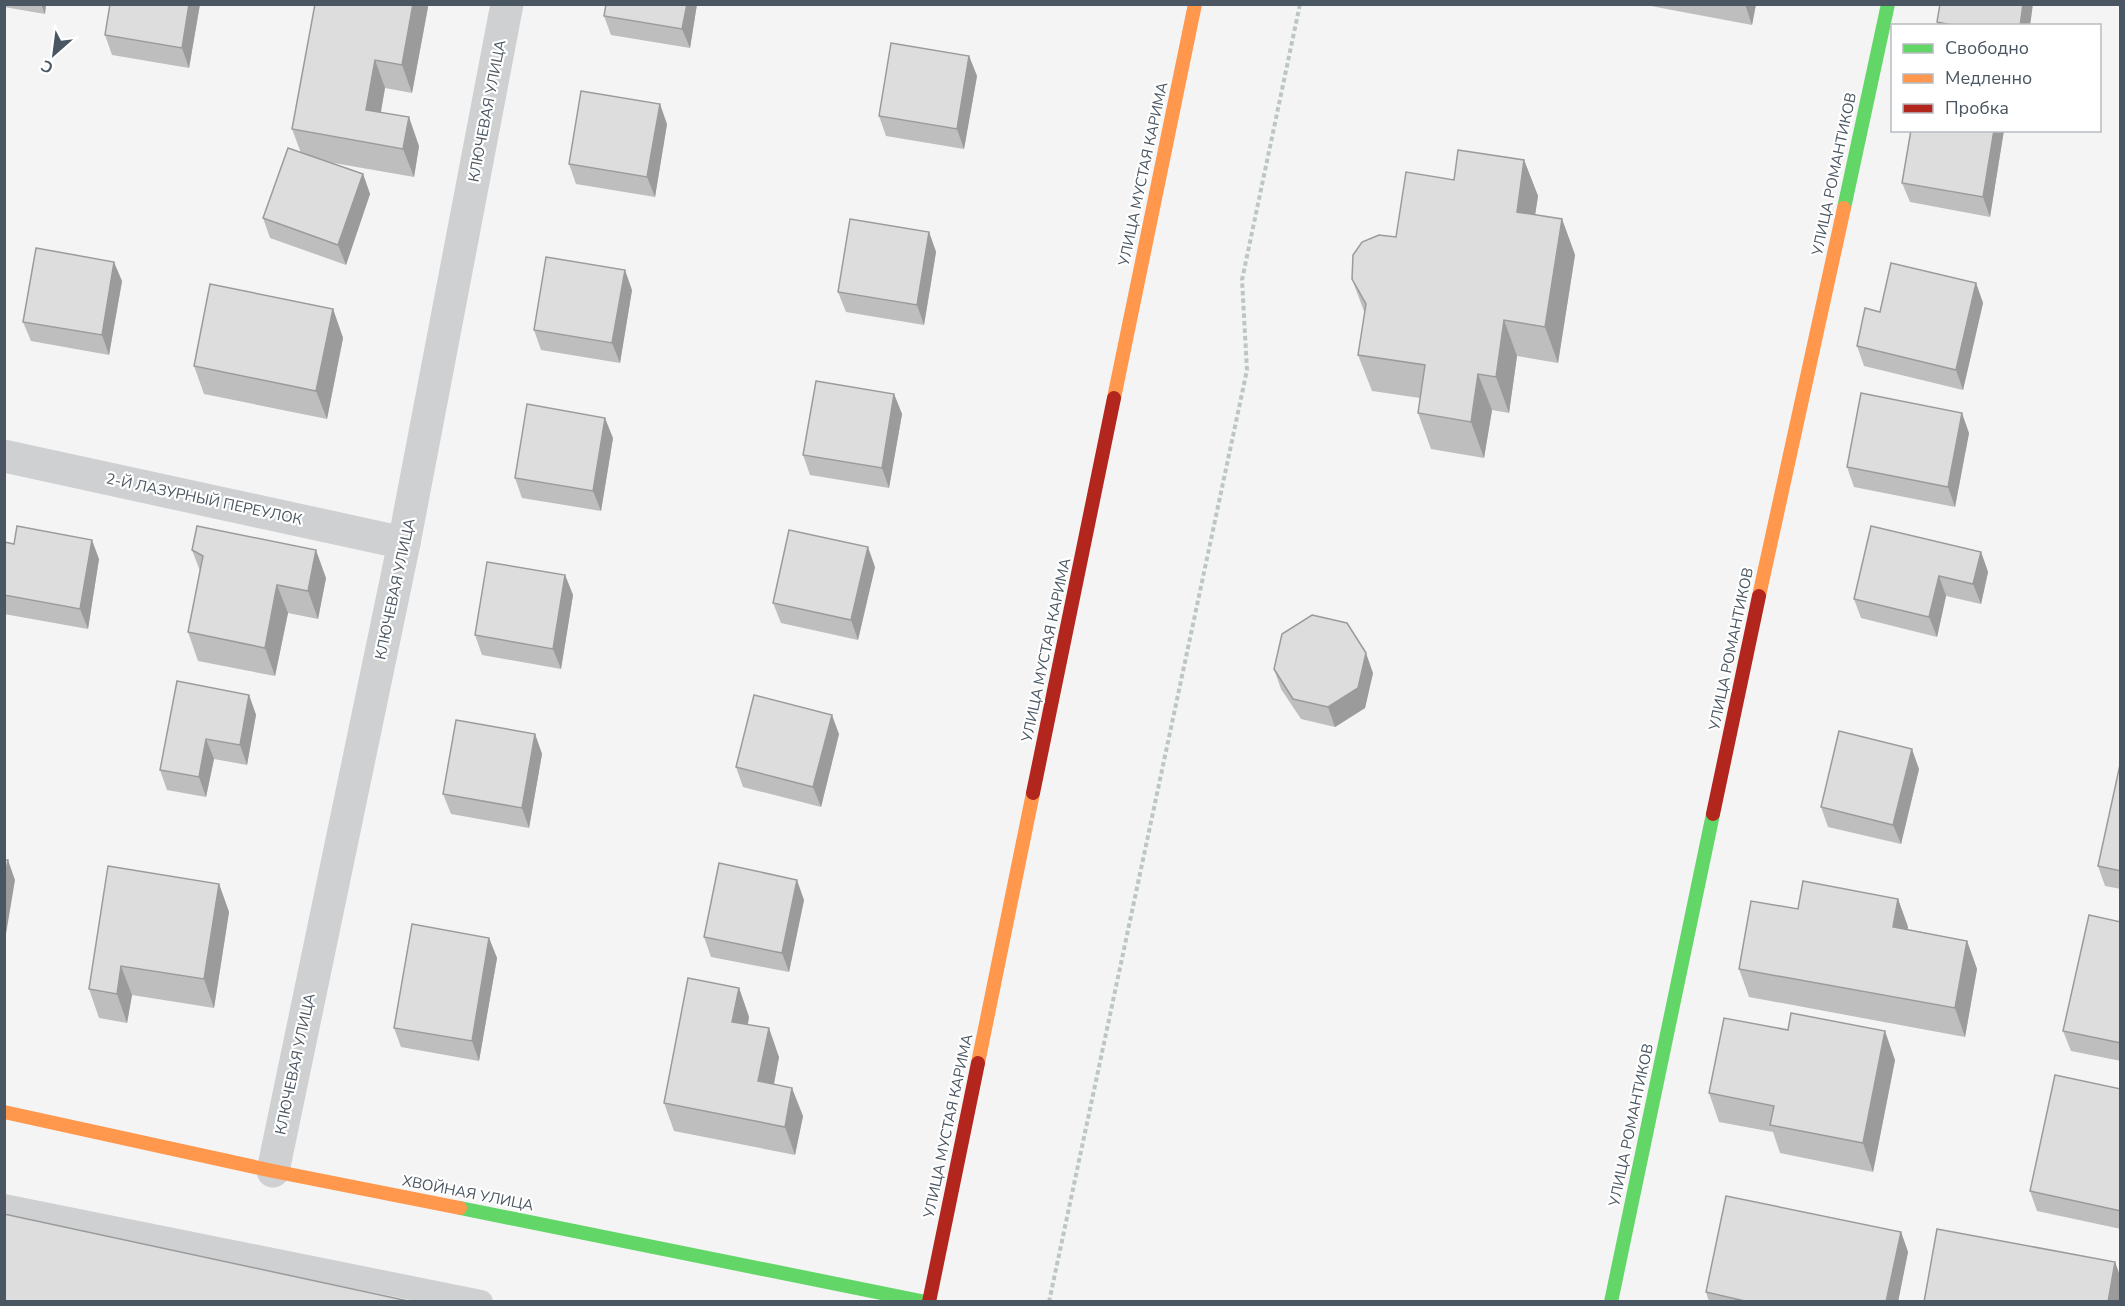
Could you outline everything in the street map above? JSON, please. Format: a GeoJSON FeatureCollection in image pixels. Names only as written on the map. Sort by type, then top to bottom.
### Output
{"type":"FeatureCollection","features":[{"type":"Feature","properties":{"kind":"street","name":"КЛЮЧЕВАЯ УЛИЦА"},"geometry":{"type":"LineString","coordinates":[[273,1171],[404,543],[507,4]]}},
{"type":"Feature","properties":{"kind":"street","name":"УЛИЦА МУСТАЯ КАРИМА"},"geometry":{"type":"LineString","coordinates":[[928,1302],[1195,4]]}},
{"type":"Feature","properties":{"kind":"street","name":"УЛИЦА РОМАНТИКОВ"},"geometry":{"type":"LineString","coordinates":[[1611,1302],[1736,703],[1888,4]]}},
{"type":"Feature","properties":{"kind":"street","name":"2-Й ЛАЗУРНЫЙ ПЕРЕУЛОК"},"geometry":{"type":"LineString","coordinates":[[4,456],[404,543]]}},
{"type":"Feature","properties":{"kind":"street","name":"ХВОЙНАЯ УЛИЦА"},"geometry":{"type":"LineString","coordinates":[[4,1112],[273,1171],[928,1302]]}},
{"type":"Feature","properties":{"kind":"lane"},"geometry":{"type":"LineString","coordinates":[[4,1206],[481,1302]]}},
{"type":"Feature","properties":{"kind":"path"},"geometry":{"type":"LineString","coordinates":[[1049,1302],[1246,370],[1242,280],[1299,4]]}},
{"type":"Feature","properties":{"kind":"building"},"geometry":{"type":"Polygon","coordinates":[[[110,4],[189,4],[182,48],[105,35],[110,4]]]}},
{"type":"Feature","properties":{"kind":"building"},"geometry":{"type":"Polygon","coordinates":[[[315,4],[413,4],[402,65],[375,60],[366,110],[409,117],[403,149],[292,129],[315,4]]]}},
{"type":"Feature","properties":{"kind":"building"},"geometry":{"type":"Polygon","coordinates":[[[606,4],[687,4],[682,29],[604,16],[606,4]]]}},
{"type":"Feature","properties":{"kind":"building"},"geometry":{"type":"Polygon","coordinates":[[[1940,4],[2023,4],[2020,24],[1937,22],[1940,4]]]}},
{"type":"Feature","properties":{"kind":"building"},"geometry":{"type":"Polygon","coordinates":[[[891,43],[969,56],[957,129],[879,116],[891,43]]]}},
{"type":"Feature","properties":{"kind":"building"},"geometry":{"type":"Polygon","coordinates":[[[581,91],[660,104],[647,177],[569,164],[581,91]]]}},
{"type":"Feature","properties":{"kind":"building"},"geometry":{"type":"Polygon","coordinates":[[[1911,132],[1994,132],[1983,197],[1902,183],[1911,132]]]}},
{"type":"Feature","properties":{"kind":"building"},"geometry":{"type":"Polygon","coordinates":[[[288,148],[363,174],[338,245],[263,218],[288,148]]]}},
{"type":"Feature","properties":{"kind":"building"},"geometry":{"type":"Polygon","coordinates":[[[1458,150],[1524,160],[1517,212],[1562,219],[1545,327],[1504,320],[1496,377],[1478,374],[1471,422],[1418,413],[1425,365],[1358,355],[1366,304],[1352,279],[1353,255],[1362,242],[1379,235],[1396,237],[1406,172],[1454,180],[1458,150]]]}},
{"type":"Feature","properties":{"kind":"building"},"geometry":{"type":"Polygon","coordinates":[[[850,219],[929,232],[917,305],[838,292],[850,219]]]}},
{"type":"Feature","properties":{"kind":"building"},"geometry":{"type":"Polygon","coordinates":[[[36,248],[114,262],[102,335],[23,322],[36,248]]]}},
{"type":"Feature","properties":{"kind":"building"},"geometry":{"type":"Polygon","coordinates":[[[546,257],[625,270],[612,343],[534,330],[546,257]]]}},
{"type":"Feature","properties":{"kind":"building"},"geometry":{"type":"Polygon","coordinates":[[[1891,263],[1976,283],[1956,370],[1857,346],[1865,308],[1880,312],[1891,263]]]}},
{"type":"Feature","properties":{"kind":"building"},"geometry":{"type":"Polygon","coordinates":[[[210,284],[333,309],[316,391],[194,366],[210,284]]]}},
{"type":"Feature","properties":{"kind":"building"},"geometry":{"type":"Polygon","coordinates":[[[816,381],[894,394],[882,468],[803,455],[816,381]]]}},
{"type":"Feature","properties":{"kind":"building"},"geometry":{"type":"Polygon","coordinates":[[[1861,393],[1962,413],[1948,487],[1847,467],[1861,393]]]}},
{"type":"Feature","properties":{"kind":"building"},"geometry":{"type":"Polygon","coordinates":[[[527,404],[605,418],[593,491],[515,478],[527,404]]]}},
{"type":"Feature","properties":{"kind":"building"},"geometry":{"type":"Polygon","coordinates":[[[17,526],[92,540],[80,609],[4,595],[4,542],[14,544],[17,526]]]}},
{"type":"Feature","properties":{"kind":"building"},"geometry":{"type":"Polygon","coordinates":[[[197,526],[316,550],[308,591],[277,585],[265,648],[188,632],[203,556],[192,550],[197,526]]]}},
{"type":"Feature","properties":{"kind":"building"},"geometry":{"type":"Polygon","coordinates":[[[1871,526],[1981,552],[1973,584],[1939,576],[1929,617],[1854,599],[1871,526]]]}},
{"type":"Feature","properties":{"kind":"building"},"geometry":{"type":"Polygon","coordinates":[[[789,530],[868,547],[851,620],[773,603],[789,530]]]}},
{"type":"Feature","properties":{"kind":"building"},"geometry":{"type":"Polygon","coordinates":[[[487,562],[565,575],[553,649],[475,635],[487,562]]]}},
{"type":"Feature","properties":{"kind":"building"},"geometry":{"type":"Polygon","coordinates":[[[1312,615],[1347,623],[1366,653],[1358,688],[1328,707],[1293,699],[1274,669],[1282,634],[1312,615]]]}},
{"type":"Feature","properties":{"kind":"building"},"geometry":{"type":"Polygon","coordinates":[[[177,681],[249,695],[240,745],[206,739],[199,777],[160,770],[177,681]]]}},
{"type":"Feature","properties":{"kind":"building"},"geometry":{"type":"Polygon","coordinates":[[[754,695],[832,715],[813,787],[736,767],[754,695]]]}},
{"type":"Feature","properties":{"kind":"building"},"geometry":{"type":"Polygon","coordinates":[[[456,720],[535,734],[522,808],[443,794],[456,720]]]}},
{"type":"Feature","properties":{"kind":"building"},"geometry":{"type":"Polygon","coordinates":[[[1839,731],[1912,749],[1893,825],[1821,807],[1839,731]]]}},
{"type":"Feature","properties":{"kind":"building"},"geometry":{"type":"Polygon","coordinates":[[[2121,760],[2121,871],[2098,866],[2121,760]]]}},
{"type":"Feature","properties":{"kind":"building"},"geometry":{"type":"Polygon","coordinates":[[[4,860],[8,860],[4,882],[4,860]]]}},
{"type":"Feature","properties":{"kind":"building"},"geometry":{"type":"Polygon","coordinates":[[[719,863],[797,880],[782,953],[704,937],[719,863]]]}},
{"type":"Feature","properties":{"kind":"building"},"geometry":{"type":"Polygon","coordinates":[[[108,866],[219,884],[204,979],[121,966],[117,994],[89,989],[108,866]]]}},
{"type":"Feature","properties":{"kind":"building"},"geometry":{"type":"Polygon","coordinates":[[[1803,881],[1898,899],[1893,927],[1967,941],[1955,1008],[1739,969],[1751,901],[1798,909],[1803,881]]]}},
{"type":"Feature","properties":{"kind":"building"},"geometry":{"type":"Polygon","coordinates":[[[2089,915],[2121,922],[2121,1043],[2063,1031],[2089,915]]]}},
{"type":"Feature","properties":{"kind":"building"},"geometry":{"type":"Polygon","coordinates":[[[412,924],[489,938],[472,1041],[394,1028],[412,924]]]}},
{"type":"Feature","properties":{"kind":"building"},"geometry":{"type":"Polygon","coordinates":[[[688,978],[739,988],[732,1022],[769,1028],[758,1081],[792,1088],[785,1127],[664,1103],[688,978]]]}},
{"type":"Feature","properties":{"kind":"building"},"geometry":{"type":"Polygon","coordinates":[[[1791,1013],[1885,1031],[1863,1143],[1770,1125],[1774,1106],[1709,1093],[1724,1018],[1788,1030],[1791,1013]]]}},
{"type":"Feature","properties":{"kind":"building"},"geometry":{"type":"Polygon","coordinates":[[[2055,1075],[2121,1089],[2121,1211],[2030,1191],[2055,1075]]]}},
{"type":"Feature","properties":{"kind":"building"},"geometry":{"type":"Polygon","coordinates":[[[1726,1196],[1901,1232],[1886,1302],[1749,1302],[1706,1292],[1726,1196]]]}},
{"type":"Feature","properties":{"kind":"building"},"geometry":{"type":"Polygon","coordinates":[[[4,1214],[413,1302],[4,1302],[4,1214]]]}},
{"type":"Feature","properties":{"kind":"building"},"geometry":{"type":"Polygon","coordinates":[[[1937,1229],[2115,1262],[2108,1302],[1924,1302],[1937,1229]]]}},
{"type":"Feature","properties":{"kind":"traffic: fast"},"geometry":{"type":"LineString","coordinates":[[1844,208],[1888,4]]}},
{"type":"Feature","properties":{"kind":"traffic: fast"},"geometry":{"type":"LineString","coordinates":[[1611,1302],[1713,814]]}},
{"type":"Feature","properties":{"kind":"traffic: fast"},"geometry":{"type":"LineString","coordinates":[[460,1208],[926,1302]]}},
{"type":"Feature","properties":{"kind":"traffic: slow"},"geometry":{"type":"LineString","coordinates":[[1114,398],[1195,4]]}},
{"type":"Feature","properties":{"kind":"traffic: slow"},"geometry":{"type":"LineString","coordinates":[[1759,596],[1844,208]]}},
{"type":"Feature","properties":{"kind":"traffic: slow"},"geometry":{"type":"LineString","coordinates":[[978,1063],[1033,793]]}},
{"type":"Feature","properties":{"kind":"traffic: slow"},"geometry":{"type":"LineString","coordinates":[[4,1112],[273,1171],[460,1208]]}},
{"type":"Feature","properties":{"kind":"traffic: jam"},"geometry":{"type":"LineString","coordinates":[[1033,793],[1114,398]]}},
{"type":"Feature","properties":{"kind":"traffic: jam"},"geometry":{"type":"LineString","coordinates":[[1713,814],[1759,596]]}},
{"type":"Feature","properties":{"kind":"traffic: jam"},"geometry":{"type":"LineString","coordinates":[[929,1302],[978,1063]]}}]}
